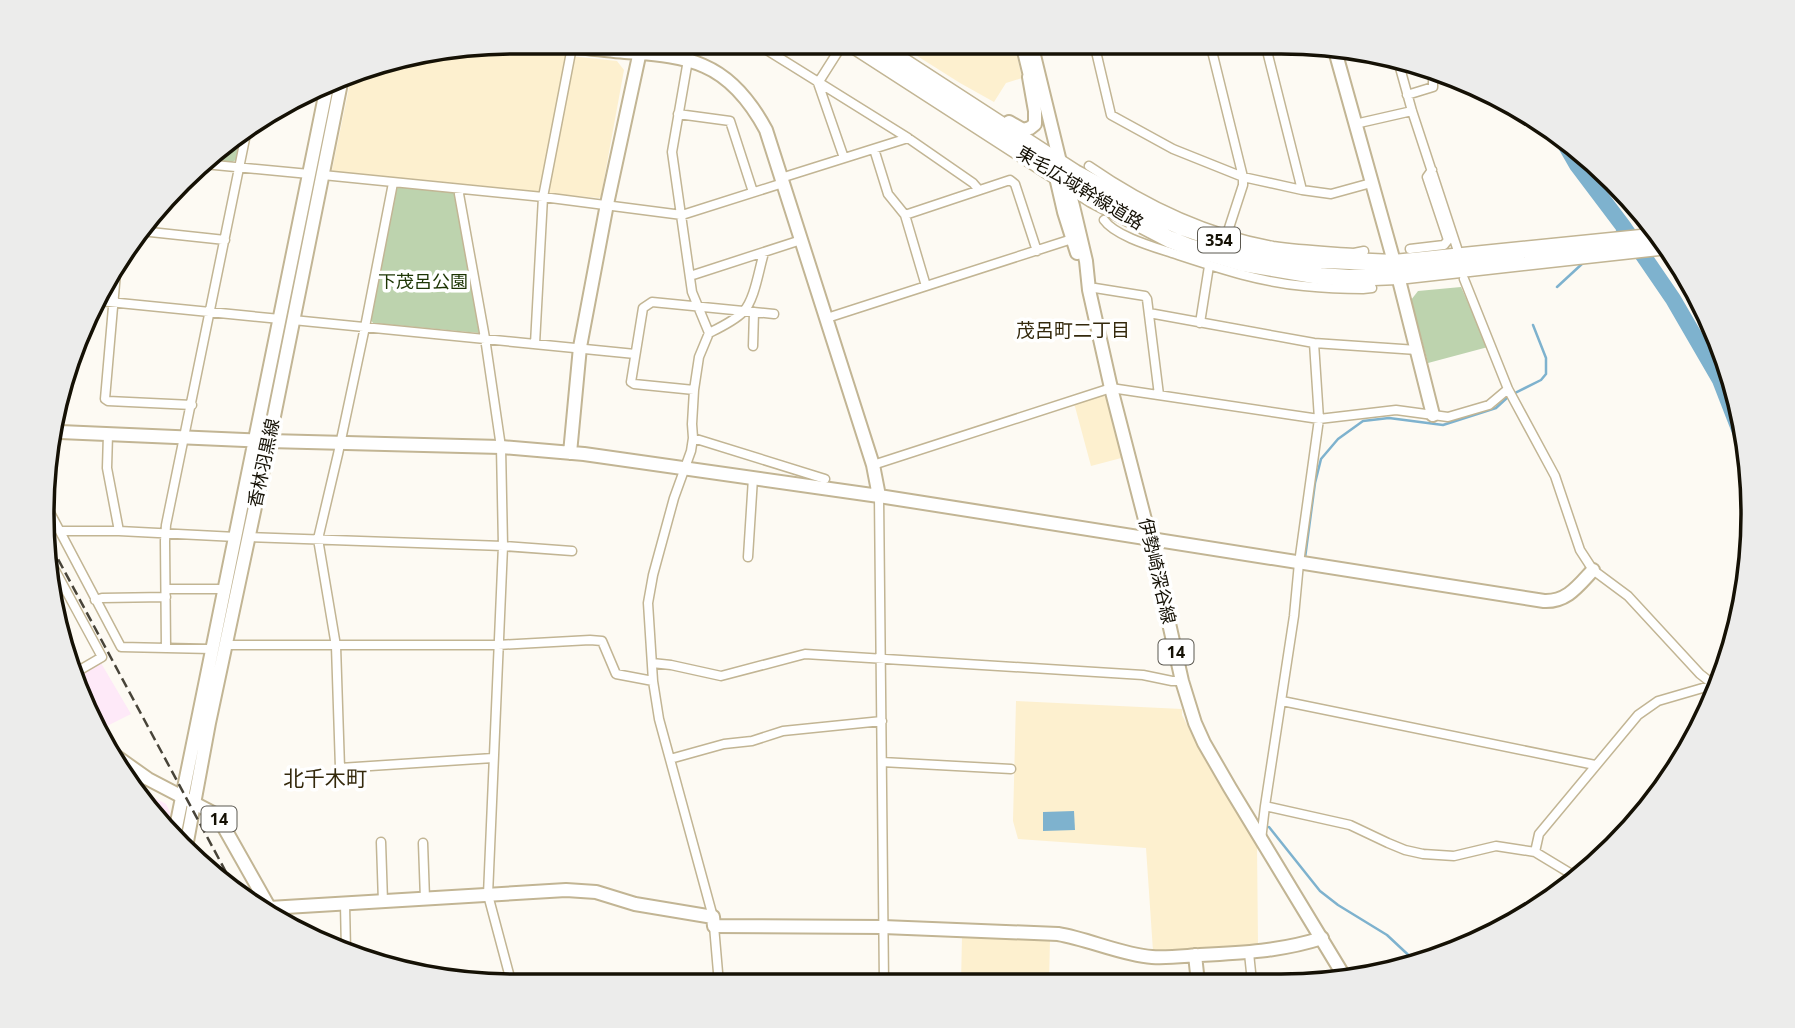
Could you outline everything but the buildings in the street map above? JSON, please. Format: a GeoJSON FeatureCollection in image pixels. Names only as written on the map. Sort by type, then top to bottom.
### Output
{"type":"FeatureCollection","features":[{"type":"Feature","properties":{"kind":"highway","name":"東毛広域幹線道路"},"geometry":{"type":"LineString","coordinates":[[869,54],[1058,169],[1115,189],[1150,213],[1182,227],[1226,242],[1274,250],[1306,259],[1396,269]]}},
{"type":"Feature","properties":{"kind":"highway","name":"東毛広域幹線道路"},"geometry":{"type":"LineString","coordinates":[[890,54],[965,101],[1117,213],[1169,239],[1213,255],[1300,274],[1349,278],[1396,269],[1655,247]]}},
{"type":"Feature","properties":{"kind":"highway","name":"東毛広域幹線道路"},"geometry":{"type":"LineString","coordinates":[[1508,258],[1649,238]]}},
{"type":"Feature","properties":{"kind":"street"},"geometry":{"type":"LineString","coordinates":[[535,344],[543,197],[571,54]]}},
{"type":"Feature","properties":{"kind":"street"},"geometry":{"type":"LineString","coordinates":[[570,453],[580,347],[640,54]]}},
{"type":"Feature","properties":{"kind":"street"},"geometry":{"type":"LineString","coordinates":[[664,54],[706,66],[725,78],[747,100],[766,130],[873,465],[879,496],[884,974]]}},
{"type":"Feature","properties":{"kind":"street"},"geometry":{"type":"LineString","coordinates":[[690,54],[672,152],[692,292],[709,333]]}},
{"type":"Feature","properties":{"kind":"street"},"geometry":{"type":"LineString","coordinates":[[773,54],[908,138],[973,183],[979,190]]}},
{"type":"Feature","properties":{"kind":"street"},"geometry":{"type":"LineString","coordinates":[[818,83],[836,54]]}},
{"type":"Feature","properties":{"kind":"street"},"geometry":{"type":"LineString","coordinates":[[1025,54],[1058,169]]}},
{"type":"Feature","properties":{"kind":"street"},"geometry":{"type":"LineString","coordinates":[[1033,54],[1058,169]]}},
{"type":"Feature","properties":{"kind":"street"},"geometry":{"type":"LineString","coordinates":[[1097,54],[1111,115],[1173,149],[1243,177],[1302,190],[1331,194],[1371,183]]}},
{"type":"Feature","properties":{"kind":"street"},"geometry":{"type":"LineString","coordinates":[[1213,54],[1243,177],[1227,234]]}},
{"type":"Feature","properties":{"kind":"street"},"geometry":{"type":"LineString","coordinates":[[1268,54],[1302,190]]}},
{"type":"Feature","properties":{"kind":"street"},"geometry":{"type":"LineString","coordinates":[[1337,58],[1396,269],[1433,415]]}},
{"type":"Feature","properties":{"kind":"street"},"geometry":{"type":"LineString","coordinates":[[1401,70],[1457,248]]}},
{"type":"Feature","properties":{"kind":"street"},"geometry":{"type":"LineString","coordinates":[[965,101],[989,109],[1020,129],[1028,130],[1035,124],[1036,119],[1030,77]]}},
{"type":"Feature","properties":{"kind":"street"},"geometry":{"type":"LineString","coordinates":[[1408,95],[1433,87],[1433,80]]}},
{"type":"Feature","properties":{"kind":"street"},"geometry":{"type":"LineString","coordinates":[[818,83],[844,158]]}},
{"type":"Feature","properties":{"kind":"street","name":"香林羽黒線"},"geometry":{"type":"LineString","coordinates":[[188,838],[226,645],[254,440],[323,175],[340,88]]}},
{"type":"Feature","properties":{"kind":"street","name":"香林羽黒線"},"geometry":{"type":"LineString","coordinates":[[176,826],[225,589],[269,441],[309,174],[325,95]]}},
{"type":"Feature","properties":{"kind":"street"},"geometry":{"type":"LineString","coordinates":[[1355,124],[1412,111]]}},
{"type":"Feature","properties":{"kind":"street"},"geometry":{"type":"LineString","coordinates":[[678,114],[730,121],[752,192]]}},
{"type":"Feature","properties":{"kind":"street"},"geometry":{"type":"LineString","coordinates":[[323,175],[607,204],[682,215],[908,138]]}},
{"type":"Feature","properties":{"kind":"street"},"geometry":{"type":"LineString","coordinates":[[166,648],[165,534],[244,142]]}},
{"type":"Feature","properties":{"kind":"street"},"geometry":{"type":"LineString","coordinates":[[874,149],[888,194],[905,215],[926,286]]}},
{"type":"Feature","properties":{"kind":"street"},"geometry":{"type":"LineString","coordinates":[[214,165],[309,174]]}},
{"type":"Feature","properties":{"kind":"street"},"geometry":{"type":"LineString","coordinates":[[1089,166],[1115,189],[1182,218],[1274,250],[1354,253],[1364,251]]}},
{"type":"Feature","properties":{"kind":"street","name":"伊勢崎深谷線"},"geometry":{"type":"LineString","coordinates":[[1058,169],[1072,239],[1089,290],[1182,681],[1195,723],[1261,840],[1341,970]]}},
{"type":"Feature","properties":{"kind":"street","name":"伊勢崎深谷線"},"geometry":{"type":"LineString","coordinates":[[1058,169],[1086,261],[1089,290]]}},
{"type":"Feature","properties":{"kind":"street"},"geometry":{"type":"LineString","coordinates":[[1410,249],[1444,245],[1448,240],[1427,177],[1432,170]]}},
{"type":"Feature","properties":{"kind":"street"},"geometry":{"type":"LineString","coordinates":[[905,215],[1010,180],[1014,184],[1037,251]]}},
{"type":"Feature","properties":{"kind":"street"},"geometry":{"type":"LineString","coordinates":[[393,183],[365,327],[317,539],[336,646],[340,768],[493,758]]}},
{"type":"Feature","properties":{"kind":"street"},"geometry":{"type":"LineString","coordinates":[[460,189],[500,447],[503,546],[488,895],[509,974]]}},
{"type":"Feature","properties":{"kind":"street"},"geometry":{"type":"LineString","coordinates":[[1104,220],[1107,225],[1138,241],[1209,266],[1302,286],[1372,288]]}},
{"type":"Feature","properties":{"kind":"street"},"geometry":{"type":"LineString","coordinates":[[151,232],[225,240]]}},
{"type":"Feature","properties":{"kind":"street"},"geometry":{"type":"LineString","coordinates":[[827,318],[1072,239]]}},
{"type":"Feature","properties":{"kind":"street"},"geometry":{"type":"LineString","coordinates":[[1169,239],[1183,257]]}},
{"type":"Feature","properties":{"kind":"street"},"geometry":{"type":"LineString","coordinates":[[690,276],[801,240]]}},
{"type":"Feature","properties":{"kind":"street"},"geometry":{"type":"LineString","coordinates":[[753,346],[749,311],[764,253]]}},
{"type":"Feature","properties":{"kind":"street"},"geometry":{"type":"LineString","coordinates":[[1200,323],[1209,266]]}},
{"type":"Feature","properties":{"kind":"street"},"geometry":{"type":"LineString","coordinates":[[1330,288],[1349,278]]}},
{"type":"Feature","properties":{"kind":"street"},"geometry":{"type":"LineString","coordinates":[[1464,279],[1510,393],[1555,476],[1580,550],[1593,570],[1628,596],[1709,681]]}},
{"type":"Feature","properties":{"kind":"street"},"geometry":{"type":"LineString","coordinates":[[115,286],[105,399],[191,405]]}},
{"type":"Feature","properties":{"kind":"street"},"geometry":{"type":"LineString","coordinates":[[1089,290],[1095,288],[1145,296],[1159,395]]}},
{"type":"Feature","properties":{"kind":"street"},"geometry":{"type":"LineString","coordinates":[[107,302],[635,354]]}},
{"type":"Feature","properties":{"kind":"street"},"geometry":{"type":"LineString","coordinates":[[694,390],[631,382],[643,308],[647,304],[652,302],[774,314]]}},
{"type":"Feature","properties":{"kind":"street"},"geometry":{"type":"LineString","coordinates":[[718,974],[713,922],[659,719],[653,681],[648,603],[674,498],[691,451],[694,390],[699,357],[709,333],[749,311]]}},
{"type":"Feature","properties":{"kind":"street"},"geometry":{"type":"LineString","coordinates":[[1149,313],[1314,344],[1417,350]]}},
{"type":"Feature","properties":{"kind":"street"},"geometry":{"type":"LineString","coordinates":[[1261,840],[1294,616],[1319,419],[1314,344]]}},
{"type":"Feature","properties":{"kind":"street"},"geometry":{"type":"LineString","coordinates":[[873,465],[1111,388],[1319,419],[1396,410],[1448,417],[1489,405],[1510,393]]}},
{"type":"Feature","properties":{"kind":"street"},"geometry":{"type":"LineString","coordinates":[[62,432],[500,447],[570,453],[879,496],[1544,601],[1554,601],[1572,593],[1593,570]]}},
{"type":"Feature","properties":{"kind":"street"},"geometry":{"type":"LineString","coordinates":[[108,434],[107,468],[119,531]]}},
{"type":"Feature","properties":{"kind":"street"},"geometry":{"type":"LineString","coordinates":[[693,438],[825,479]]}},
{"type":"Feature","properties":{"kind":"street"},"geometry":{"type":"LineString","coordinates":[[748,557],[753,478]]}},
{"type":"Feature","properties":{"kind":"street"},"geometry":{"type":"LineString","coordinates":[[54,520],[121,647],[212,649]]}},
{"type":"Feature","properties":{"kind":"street"},"geometry":{"type":"LineString","coordinates":[[60,531],[119,531],[572,551]]}},
{"type":"Feature","properties":{"kind":"street"},"geometry":{"type":"LineString","coordinates":[[58,577],[102,657],[82,669]]}},
{"type":"Feature","properties":{"kind":"street"},"geometry":{"type":"LineString","coordinates":[[95,600],[225,589]]}},
{"type":"Feature","properties":{"kind":"street"},"geometry":{"type":"LineString","coordinates":[[226,645],[498,645],[602,641],[616,674],[653,681]]}},
{"type":"Feature","properties":{"kind":"street"},"geometry":{"type":"LineString","coordinates":[[652,663],[671,664],[721,676],[805,654],[1143,674],[1182,681]]}},
{"type":"Feature","properties":{"kind":"street"},"geometry":{"type":"LineString","coordinates":[[1535,852],[1539,834],[1637,715],[1658,701],[1707,688]]}},
{"type":"Feature","properties":{"kind":"street"},"geometry":{"type":"LineString","coordinates":[[1282,701],[1595,765]]}},
{"type":"Feature","properties":{"kind":"street"},"geometry":{"type":"LineString","coordinates":[[670,759],[783,732],[882,721]]}},
{"type":"Feature","properties":{"kind":"street"},"geometry":{"type":"LineString","coordinates":[[882,762],[1011,769]]}},
{"type":"Feature","properties":{"kind":"street","name":"14"},"geometry":{"type":"LineString","coordinates":[[130,767],[148,779],[215,814],[264,899]]}},
{"type":"Feature","properties":{"kind":"street"},"geometry":{"type":"LineString","coordinates":[[1265,806],[1350,825],[1388,844],[1423,854],[1454,856],[1496,846],[1535,852],[1569,872]]}},
{"type":"Feature","properties":{"kind":"street"},"geometry":{"type":"LineString","coordinates":[[381,842],[383,902]]}},
{"type":"Feature","properties":{"kind":"street"},"geometry":{"type":"LineString","coordinates":[[423,843],[425,899]]}},
{"type":"Feature","properties":{"kind":"street"},"geometry":{"type":"LineString","coordinates":[[277,908],[586,890],[713,922],[1058,934],[1151,957],[1249,953],[1298,946],[1322,938]]}},
{"type":"Feature","properties":{"kind":"street"},"geometry":{"type":"LineString","coordinates":[[345,904],[346,942]]}},
{"type":"Feature","properties":{"kind":"street"},"geometry":{"type":"LineString","coordinates":[[1249,953],[1251,974]]}},
{"type":"Feature","properties":{"kind":"street"},"geometry":{"type":"LineString","coordinates":[[1195,955],[1197,974]]}},
{"type":"Feature","properties":{"kind":"shaded area"},"geometry":{"type":"Polygon","coordinates":[[[552,54],[617,61],[624,70],[599,198],[335,174],[332,170],[350,85],[366,79],[424,63],[484,55],[552,54]]]}},
{"type":"Feature","properties":{"kind":"shaded area"},"geometry":{"type":"Polygon","coordinates":[[[914,54],[1017,54],[1022,78],[1006,83],[994,102],[914,54]]]}},
{"type":"Feature","properties":{"kind":"shaded area"},"geometry":{"type":"Polygon","coordinates":[[[1101,394],[1110,399],[1125,457],[1091,466],[1074,403],[1101,394]]]}},
{"type":"Feature","properties":{"kind":"shaded area"},"geometry":{"type":"Polygon","coordinates":[[[101,663],[131,714],[107,726],[83,672],[101,663]]]}},
{"type":"Feature","properties":{"kind":"shaded area"},"geometry":{"type":"Polygon","coordinates":[[[1016,701],[1182,709],[1182,715],[1206,762],[1257,845],[1258,945],[1153,951],[1146,848],[1018,839],[1013,821],[1016,701]]]}},
{"type":"Feature","properties":{"kind":"shaded area"},"geometry":{"type":"Polygon","coordinates":[[[150,796],[166,804],[171,814],[170,819],[150,796]]]}},
{"type":"Feature","properties":{"kind":"shaded area"},"geometry":{"type":"Polygon","coordinates":[[[962,936],[1050,940],[1049,974],[961,974],[962,936]]]}},
{"type":"Feature","properties":{"kind":"green space"},"geometry":{"type":"Polygon","coordinates":[[[239,146],[236,160],[220,161],[239,146]]]}},
{"type":"Feature","properties":{"kind":"green space","name":"下茂呂公園"},"geometry":{"type":"Polygon","coordinates":[[[398,187],[455,192],[457,195],[479,333],[373,323],[370,319],[398,187]]]}},
{"type":"Feature","properties":{"kind":"green space"},"geometry":{"type":"Polygon","coordinates":[[[1461,287],[1488,347],[1428,363],[1411,300],[1418,291],[1461,287]]]}},
{"type":"Feature","properties":{"kind":"water"},"geometry":{"type":"Polygon","coordinates":[[[1074,811],[1075,830],[1043,831],[1043,812],[1074,811]]]}},
{"type":"Feature","properties":{"kind":"waterway"},"geometry":{"type":"LineString","coordinates":[[1574,160],[1673,299],[1722,384]]}},
{"type":"Feature","properties":{"kind":"waterway"},"geometry":{"type":"LineString","coordinates":[[1613,235],[1623,226]]}},
{"type":"Feature","properties":{"kind":"waterway"},"geometry":{"type":"LineString","coordinates":[[1557,287],[1583,263]]}},
{"type":"Feature","properties":{"kind":"waterway"},"geometry":{"type":"LineString","coordinates":[[1305,558],[1321,459],[1338,439],[1363,421],[1389,418],[1443,425],[1496,408],[1509,396],[1541,380],[1546,374],[1546,358],[1533,325]]}},
{"type":"Feature","properties":{"kind":"waterway"},"geometry":{"type":"LineString","coordinates":[[1269,827],[1320,891],[1387,935],[1409,955]]}},
{"type":"Feature","properties":{"kind":"railway"},"geometry":{"type":"LineString","coordinates":[[56,556],[226,873]]}},
{"type":"Feature","properties":{"kind":"district","name":"茂呂町二丁目"},"geometry":{"type":"Point","coordinates":[1073,330]}},
{"type":"Feature","properties":{"kind":"district","name":"北千木町"},"geometry":{"type":"Point","coordinates":[325,779]}}]}
